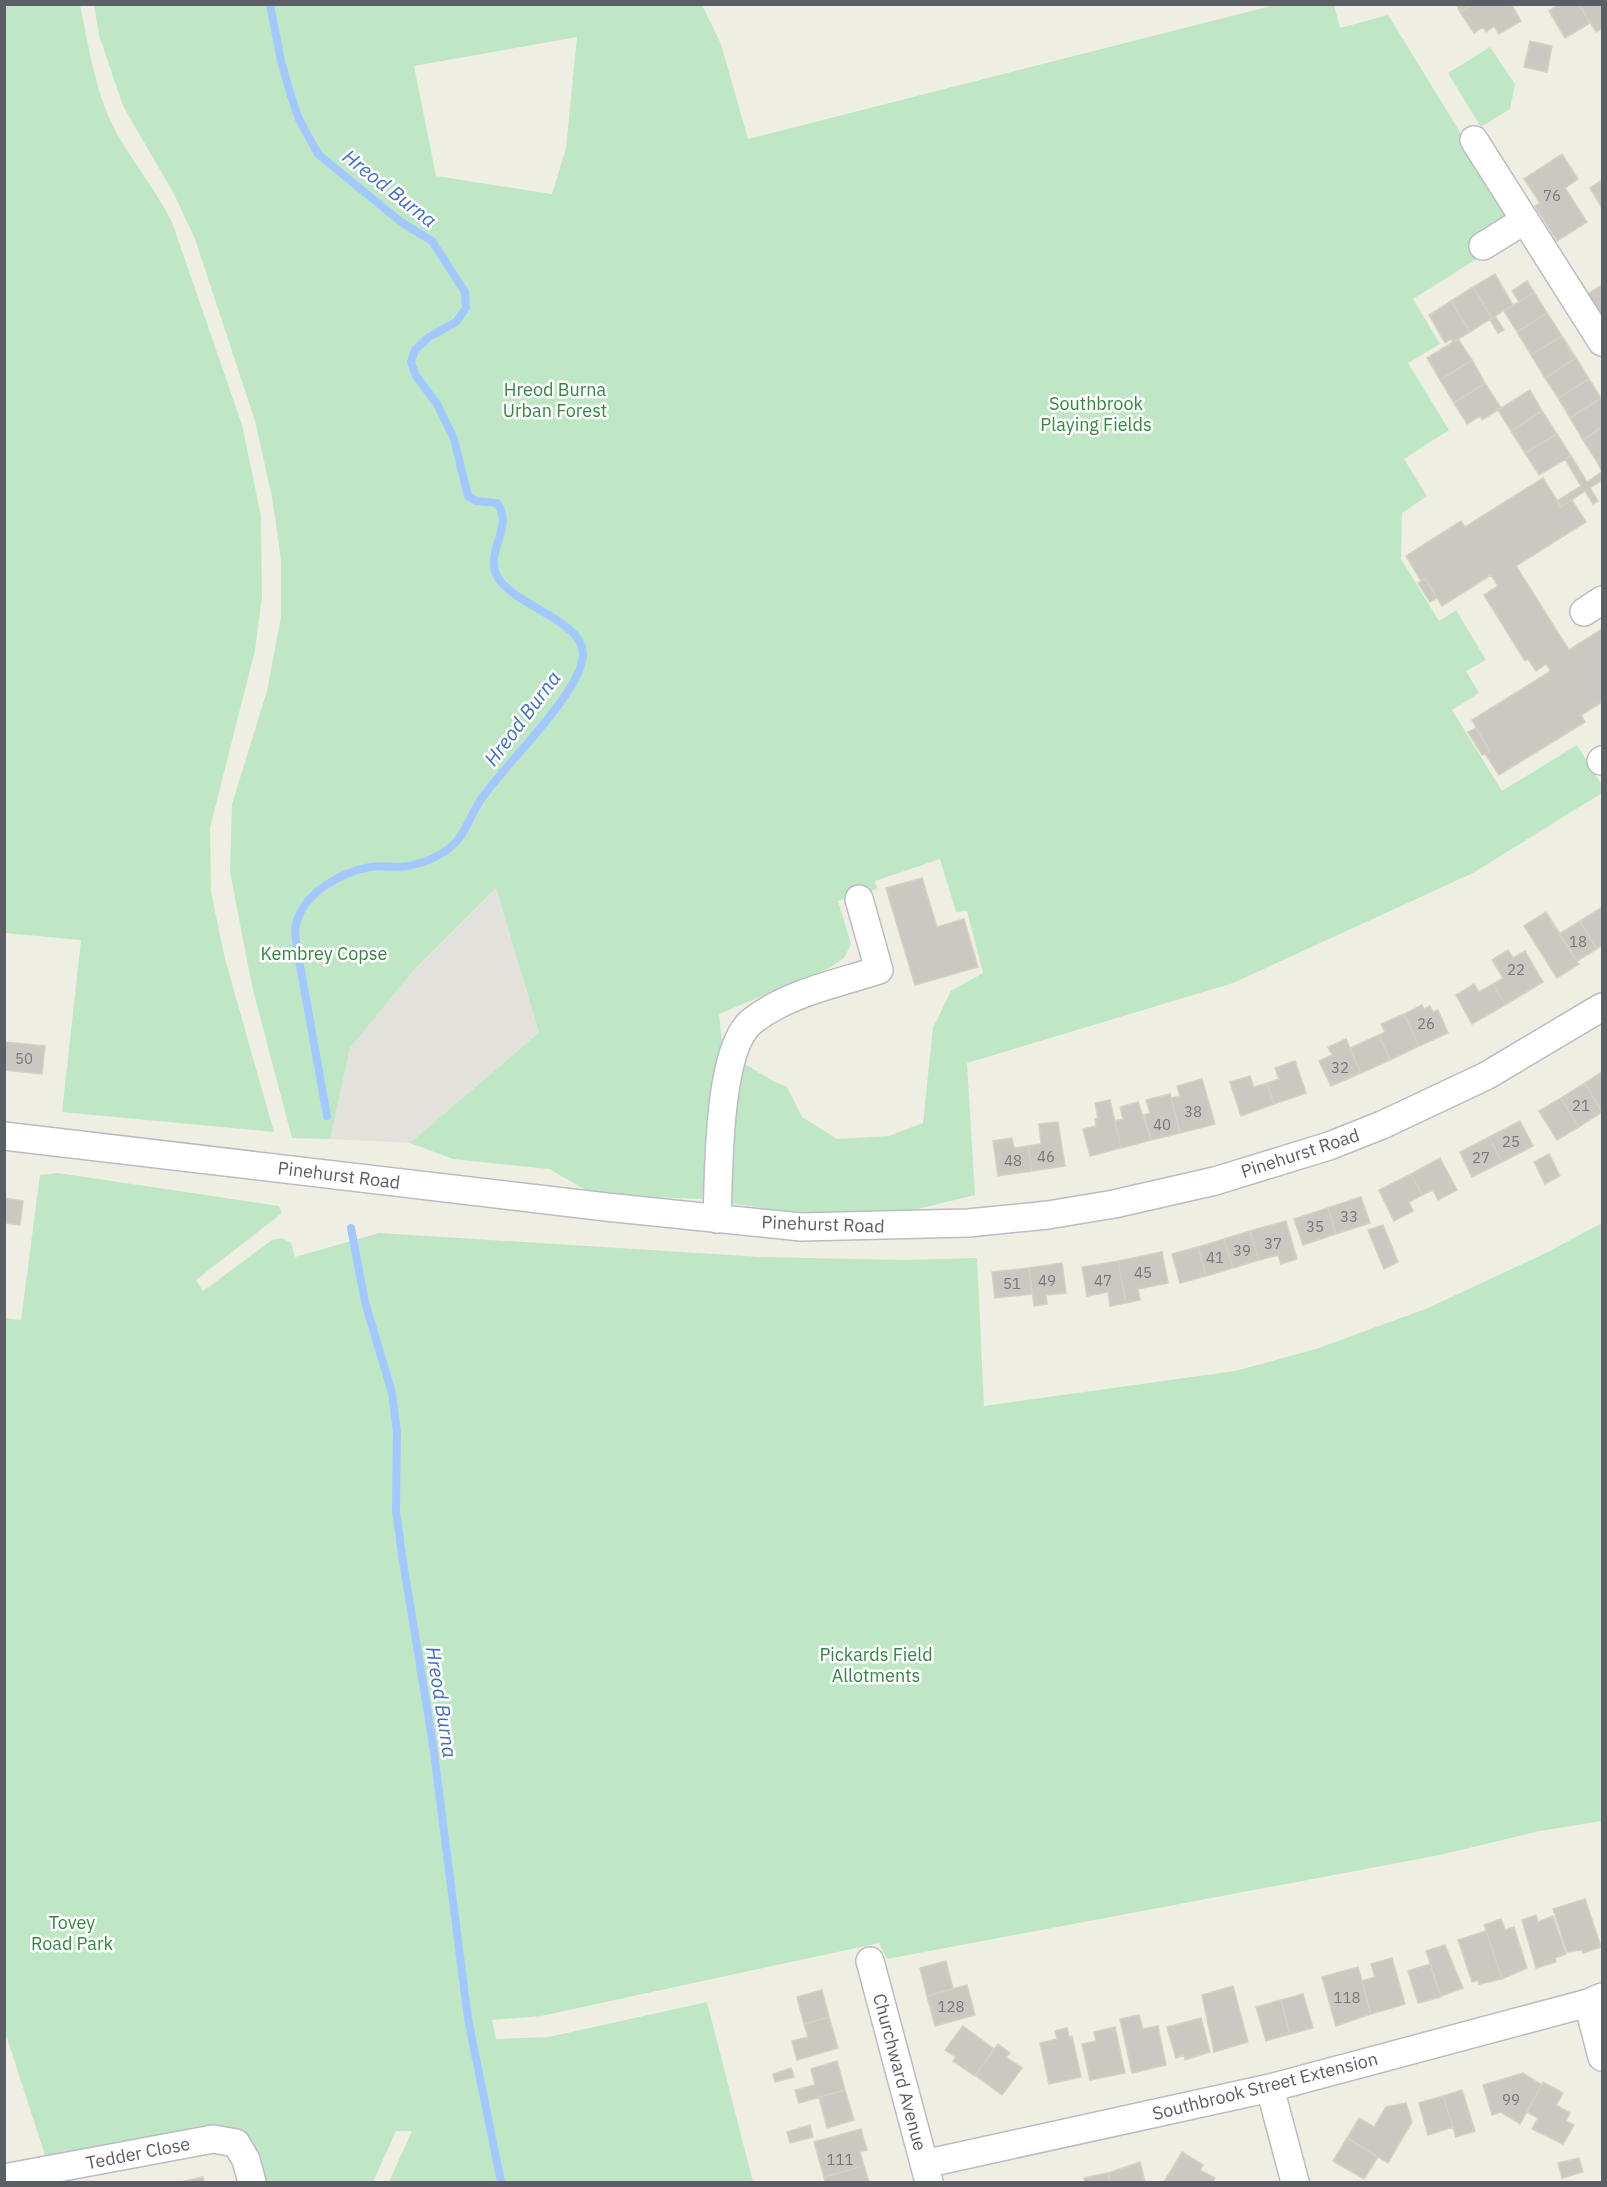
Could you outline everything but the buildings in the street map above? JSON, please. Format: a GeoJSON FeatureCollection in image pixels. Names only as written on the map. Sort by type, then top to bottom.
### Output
{"type":"FeatureCollection","features":[{"type":"Feature","properties":{"kind":"street"},"geometry":{"type":"LineString","coordinates":[[1474,140],[1602,342]]}},
{"type":"Feature","properties":{"kind":"street"},"geometry":{"type":"LineString","coordinates":[[1484,246],[1525,220]]}},
{"type":"Feature","properties":{"kind":"street"},"geometry":{"type":"LineString","coordinates":[[717,1219],[725,1081],[737,1042],[750,1023],[794,997],[879,970],[859,899]]}},
{"type":"Feature","properties":{"kind":"street","name":"Pinehurst Road"},"geometry":{"type":"LineString","coordinates":[[4,1136],[801,1227],[968,1223],[1048,1215],[1215,1181],[1329,1146],[1382,1125],[1486,1076],[1602,1007]]}},
{"type":"Feature","properties":{"kind":"street","name":"Churchward Avenue"},"geometry":{"type":"LineString","coordinates":[[870,1961],[927,2173]]}},
{"type":"Feature","properties":{"kind":"street"},"geometry":{"type":"LineString","coordinates":[[1595,2000],[1602,2057]]}},
{"type":"Feature","properties":{"kind":"street","name":"Southbrook Street Extension"},"geometry":{"type":"LineString","coordinates":[[927,2173],[1270,2088],[1595,2000]]}},
{"type":"Feature","properties":{"kind":"street"},"geometry":{"type":"LineString","coordinates":[[1270,2088],[1295,2182]]}},
{"type":"Feature","properties":{"kind":"street","name":"Tedder Close"},"geometry":{"type":"LineString","coordinates":[[4,2178],[213,2139],[236,2142],[246,2160],[252,2182]]}},
{"type":"Feature","properties":{"kind":"shaded area"},"geometry":{"type":"Polygon","coordinates":[[[496,888],[539,1034],[410,1143],[330,1139],[350,1048],[412,972],[496,888]]]}},
{"type":"Feature","properties":{"kind":"green space"},"geometry":{"type":"Polygon","coordinates":[[[4,5],[80,5],[104,106],[132,159],[172,222],[242,425],[261,516],[262,598],[255,650],[210,828],[211,892],[225,959],[274,1132],[62,1112],[81,940],[5,933],[4,5]]]}},
{"type":"Feature","properties":{"kind":"green space"},"geometry":{"type":"Polygon","coordinates":[[[94,5],[702,5],[721,44],[748,139],[1275,5],[1334,5],[1340,28],[1388,15],[1521,231],[1413,299],[1440,344],[1408,363],[1449,430],[1404,459],[1427,496],[1402,513],[1401,559],[1439,621],[1456,610],[1486,660],[1466,671],[1479,693],[1452,710],[1502,791],[1577,745],[1602,785],[1602,793],[1473,873],[1233,983],[967,1063],[975,1195],[893,1215],[782,1211],[701,1199],[595,1195],[549,1169],[453,1159],[410,1143],[539,1033],[496,888],[412,972],[350,1048],[330,1139],[292,1138],[252,986],[230,872],[232,804],[267,691],[281,617],[281,561],[272,497],[255,421],[195,239],[174,194],[123,106],[99,35],[94,5]],[[577,37],[414,66],[436,176],[552,194],[566,148],[577,37]],[[940,859],[875,881],[877,889],[838,901],[851,944],[844,958],[829,968],[719,1014],[723,1050],[771,1080],[787,1087],[802,1117],[837,1139],[889,1136],[923,1123],[933,1028],[951,991],[983,973],[967,911],[956,912],[940,859]]]}},
{"type":"Feature","properties":{"kind":"green space"},"geometry":{"type":"Polygon","coordinates":[[[1490,47],[1515,84],[1510,109],[1481,127],[1448,73],[1490,47]]]}},
{"type":"Feature","properties":{"kind":"green space"},"geometry":{"type":"Polygon","coordinates":[[[58,1173],[279,1206],[282,1213],[196,1280],[203,1291],[272,1240],[282,1238],[291,1243],[295,1257],[379,1233],[761,1257],[904,1260],[977,1258],[984,1406],[1235,1371],[1316,1349],[1428,1308],[1548,1252],[1602,1223],[1602,1821],[1540,1831],[1440,1855],[887,1959],[879,1943],[541,2016],[492,2020],[496,2039],[549,2037],[707,2002],[753,2182],[389,2182],[412,2131],[396,2131],[373,2182],[265,2182],[238,2129],[51,2161],[45,2155],[5,2032],[4,1318],[21,1320],[40,1175],[58,1173]]]}},
{"type":"Feature","properties":{"kind":"waterway","name":"Hreod Burna"},"geometry":{"type":"LineString","coordinates":[[270,4],[281,61],[291,96],[299,119],[318,154],[401,222],[432,241],[465,292],[466,308],[456,322],[429,337],[415,350],[411,362],[416,376],[437,404],[454,439],[468,496],[476,501],[497,503],[502,512],[503,521],[494,557],[497,576],[517,596],[571,631],[580,641],[583,653],[580,669],[570,688],[540,729],[490,787],[461,835],[451,847],[434,858],[415,864],[403,867],[373,866],[348,873],[327,884],[303,908],[296,922],[296,940],[327,1116]]}},
{"type":"Feature","properties":{"kind":"waterway","name":"Hreod Burna"},"geometry":{"type":"LineString","coordinates":[[351,1228],[365,1302],[392,1393],[397,1432],[396,1511],[402,1555],[433,1745],[468,2019],[501,2182]]}},
{"type":"Feature","properties":{"kind":"park label","name":"Hreod Burna Urban Forest"},"geometry":{"type":"Point","coordinates":[555,399]}},
{"type":"Feature","properties":{"kind":"park label","name":"Southbrook Playing Fields"},"geometry":{"type":"Point","coordinates":[1096,413]}},
{"type":"Feature","properties":{"kind":"park label","name":"Kembrey Copse"},"geometry":{"type":"Point","coordinates":[324,953]}},
{"type":"Feature","properties":{"kind":"park label","name":"Pickards Field Allotments"},"geometry":{"type":"Point","coordinates":[876,1664]}},
{"type":"Feature","properties":{"kind":"park label","name":"Tovey Road Park"},"geometry":{"type":"Point","coordinates":[72,1932]}}]}
